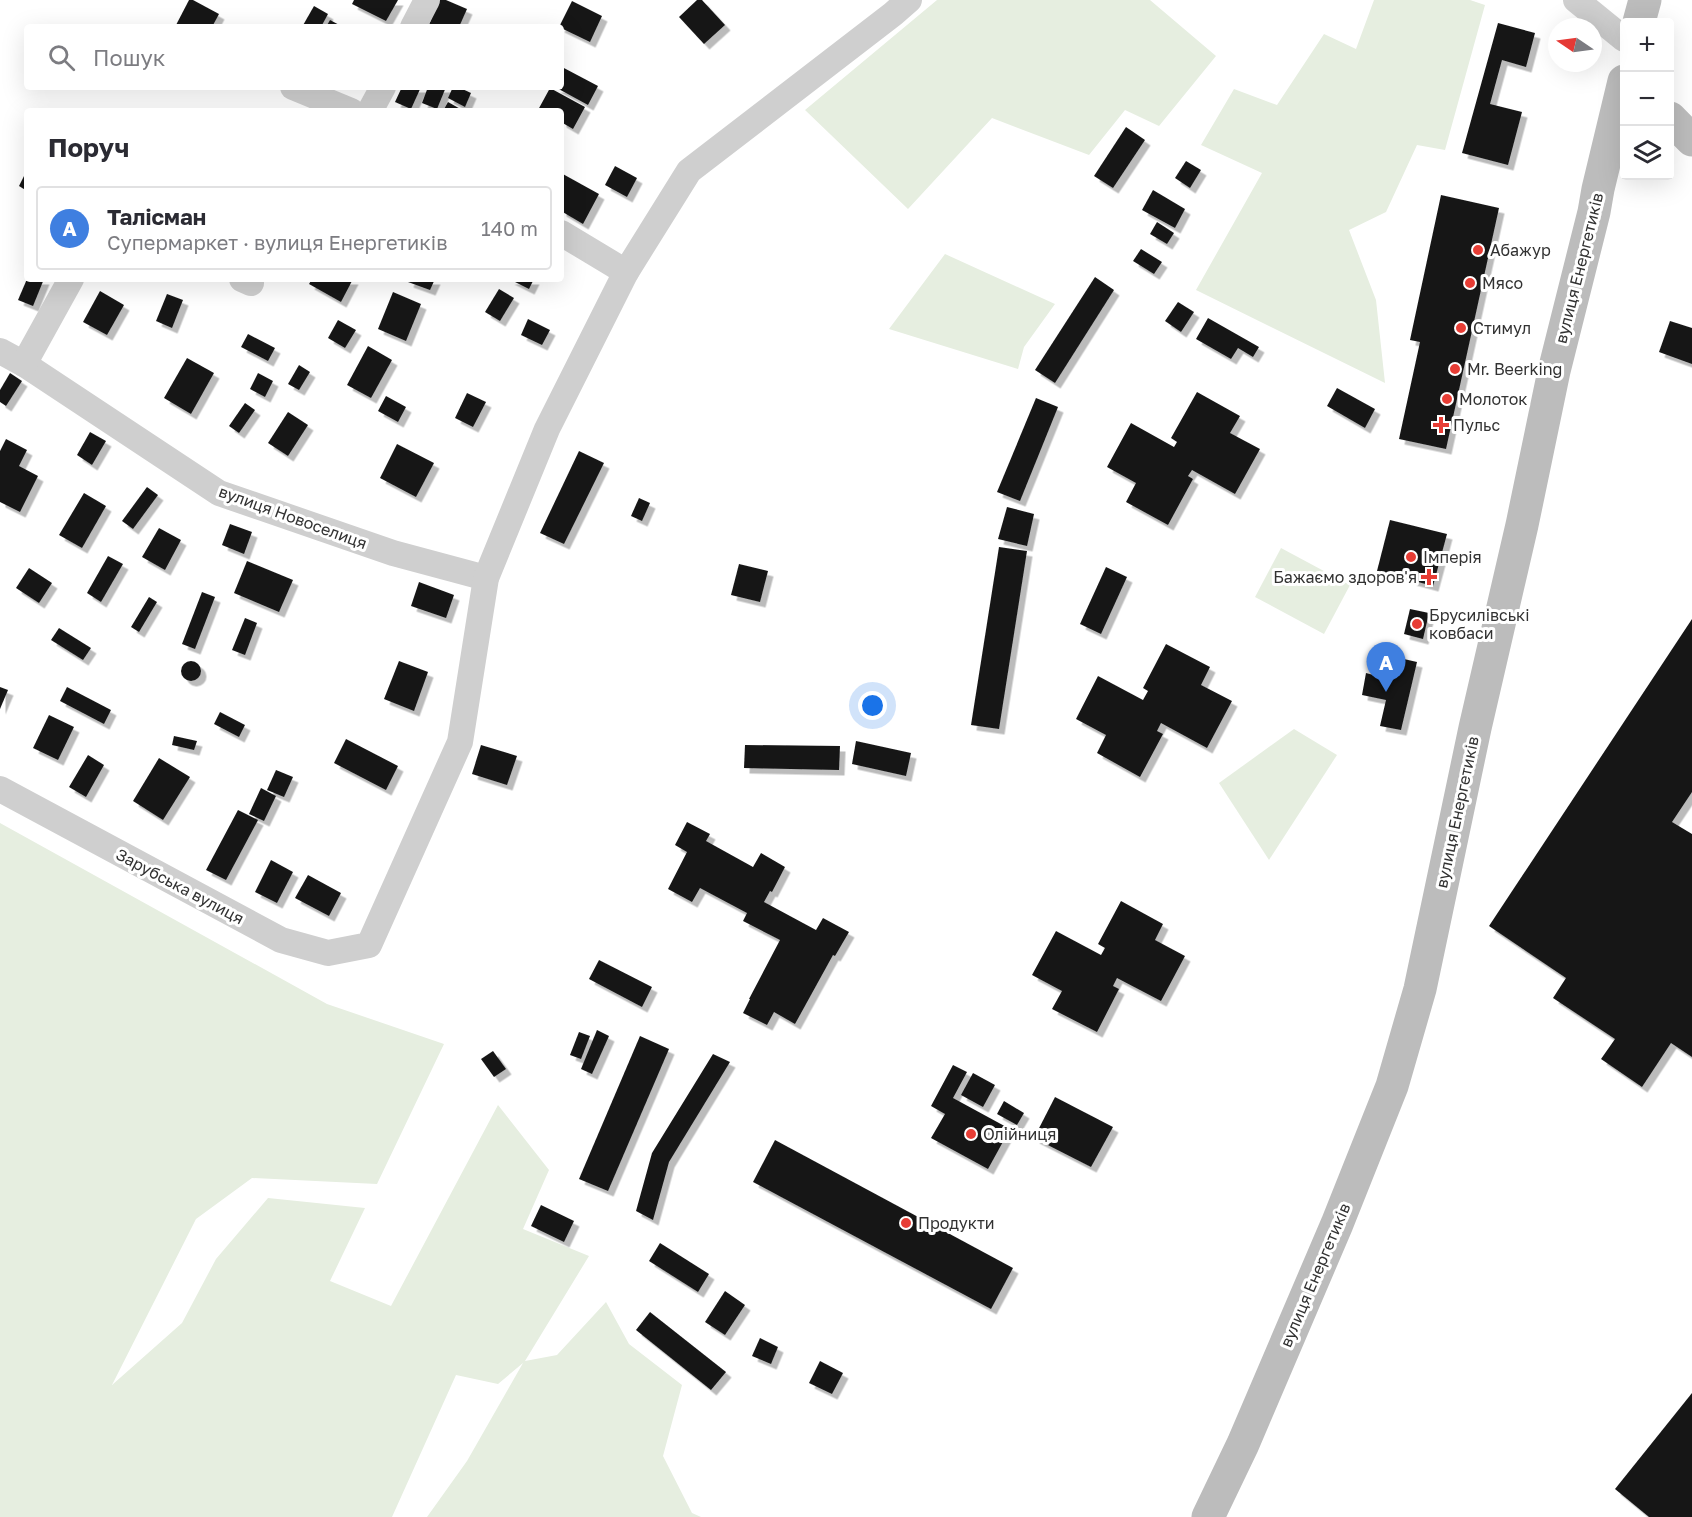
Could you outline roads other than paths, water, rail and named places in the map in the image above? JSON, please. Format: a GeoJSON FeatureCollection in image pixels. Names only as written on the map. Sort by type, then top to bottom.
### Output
{"type":"FeatureCollection","features":[{"type":"Feature","properties":{"kind":"main road"},"geometry":{"type":"LineString","coordinates":[[1640,18],[1645,0]]}},
{"type":"Feature","properties":{"kind":"main road","name":"вулиця Енергетиків"},"geometry":{"type":"LineString","coordinates":[[1209,1517],[1244,1444],[1337,1224],[1395,1076],[1422,980],[1554,371],[1620,98]]}},
{"type":"Feature","properties":{"kind":"main road"},"geometry":{"type":"LineString","coordinates":[[1674,122],[1692,140]]}},
{"type":"Feature","properties":{"kind":"street"},"geometry":{"type":"LineString","coordinates":[[415,24],[427,0]]}},
{"type":"Feature","properties":{"kind":"street"},"geometry":{"type":"LineString","coordinates":[[486,578],[547,429],[626,272],[689,171],[909,0]]}},
{"type":"Feature","properties":{"kind":"street"},"geometry":{"type":"LineString","coordinates":[[1576,0],[1620,36]]}},
{"type":"Feature","properties":{"kind":"street"},"geometry":{"type":"LineString","coordinates":[[300,90],[344,108]]}},
{"type":"Feature","properties":{"kind":"street"},"geometry":{"type":"LineString","coordinates":[[372,108],[380,90]]}},
{"type":"Feature","properties":{"kind":"street"},"geometry":{"type":"LineString","coordinates":[[564,235],[626,272]]}},
{"type":"Feature","properties":{"kind":"street"},"geometry":{"type":"LineString","coordinates":[[24,364],[69,282]]}},
{"type":"Feature","properties":{"kind":"street","name":"вулиця Новоселиця"},"geometry":{"type":"LineString","coordinates":[[0,351],[24,364],[219,493],[393,553],[486,578]]}},
{"type":"Feature","properties":{"kind":"street","name":"Зарубська вулиця"},"geometry":{"type":"LineString","coordinates":[[0,789],[281,940],[328,953],[369,945],[460,742],[486,578]]}},
{"type":"Feature","properties":{"kind":"place","name":"Абажур"},"geometry":{"type":"Point","coordinates":[1478,250]}},
{"type":"Feature","properties":{"kind":"place","name":"Мясо"},"geometry":{"type":"Point","coordinates":[1470,283]}},
{"type":"Feature","properties":{"kind":"place","name":"Стимул"},"geometry":{"type":"Point","coordinates":[1461,328]}},
{"type":"Feature","properties":{"kind":"place","name":"Mr. Beerking"},"geometry":{"type":"Point","coordinates":[1455,369]}},
{"type":"Feature","properties":{"kind":"place","name":"Молоток"},"geometry":{"type":"Point","coordinates":[1447,399]}},
{"type":"Feature","properties":{"kind":"place","name":"Пульс"},"geometry":{"type":"Point","coordinates":[1441,425]}},
{"type":"Feature","properties":{"kind":"place","name":"Імперія"},"geometry":{"type":"Point","coordinates":[1411,557]}},
{"type":"Feature","properties":{"kind":"place","name":"Бажаємо здоров'я"},"geometry":{"type":"Point","coordinates":[1429,577]}},
{"type":"Feature","properties":{"kind":"place","name":"Брусилівські ковбаси"},"geometry":{"type":"Point","coordinates":[1417,624]}},
{"type":"Feature","properties":{"kind":"place","name":"Талісман"},"geometry":{"type":"Point","coordinates":[1386,692]}},
{"type":"Feature","properties":{"kind":"place","name":"Олійниця"},"geometry":{"type":"Point","coordinates":[971,1134]}},
{"type":"Feature","properties":{"kind":"place","name":"Продукти"},"geometry":{"type":"Point","coordinates":[906,1223]}}]}
